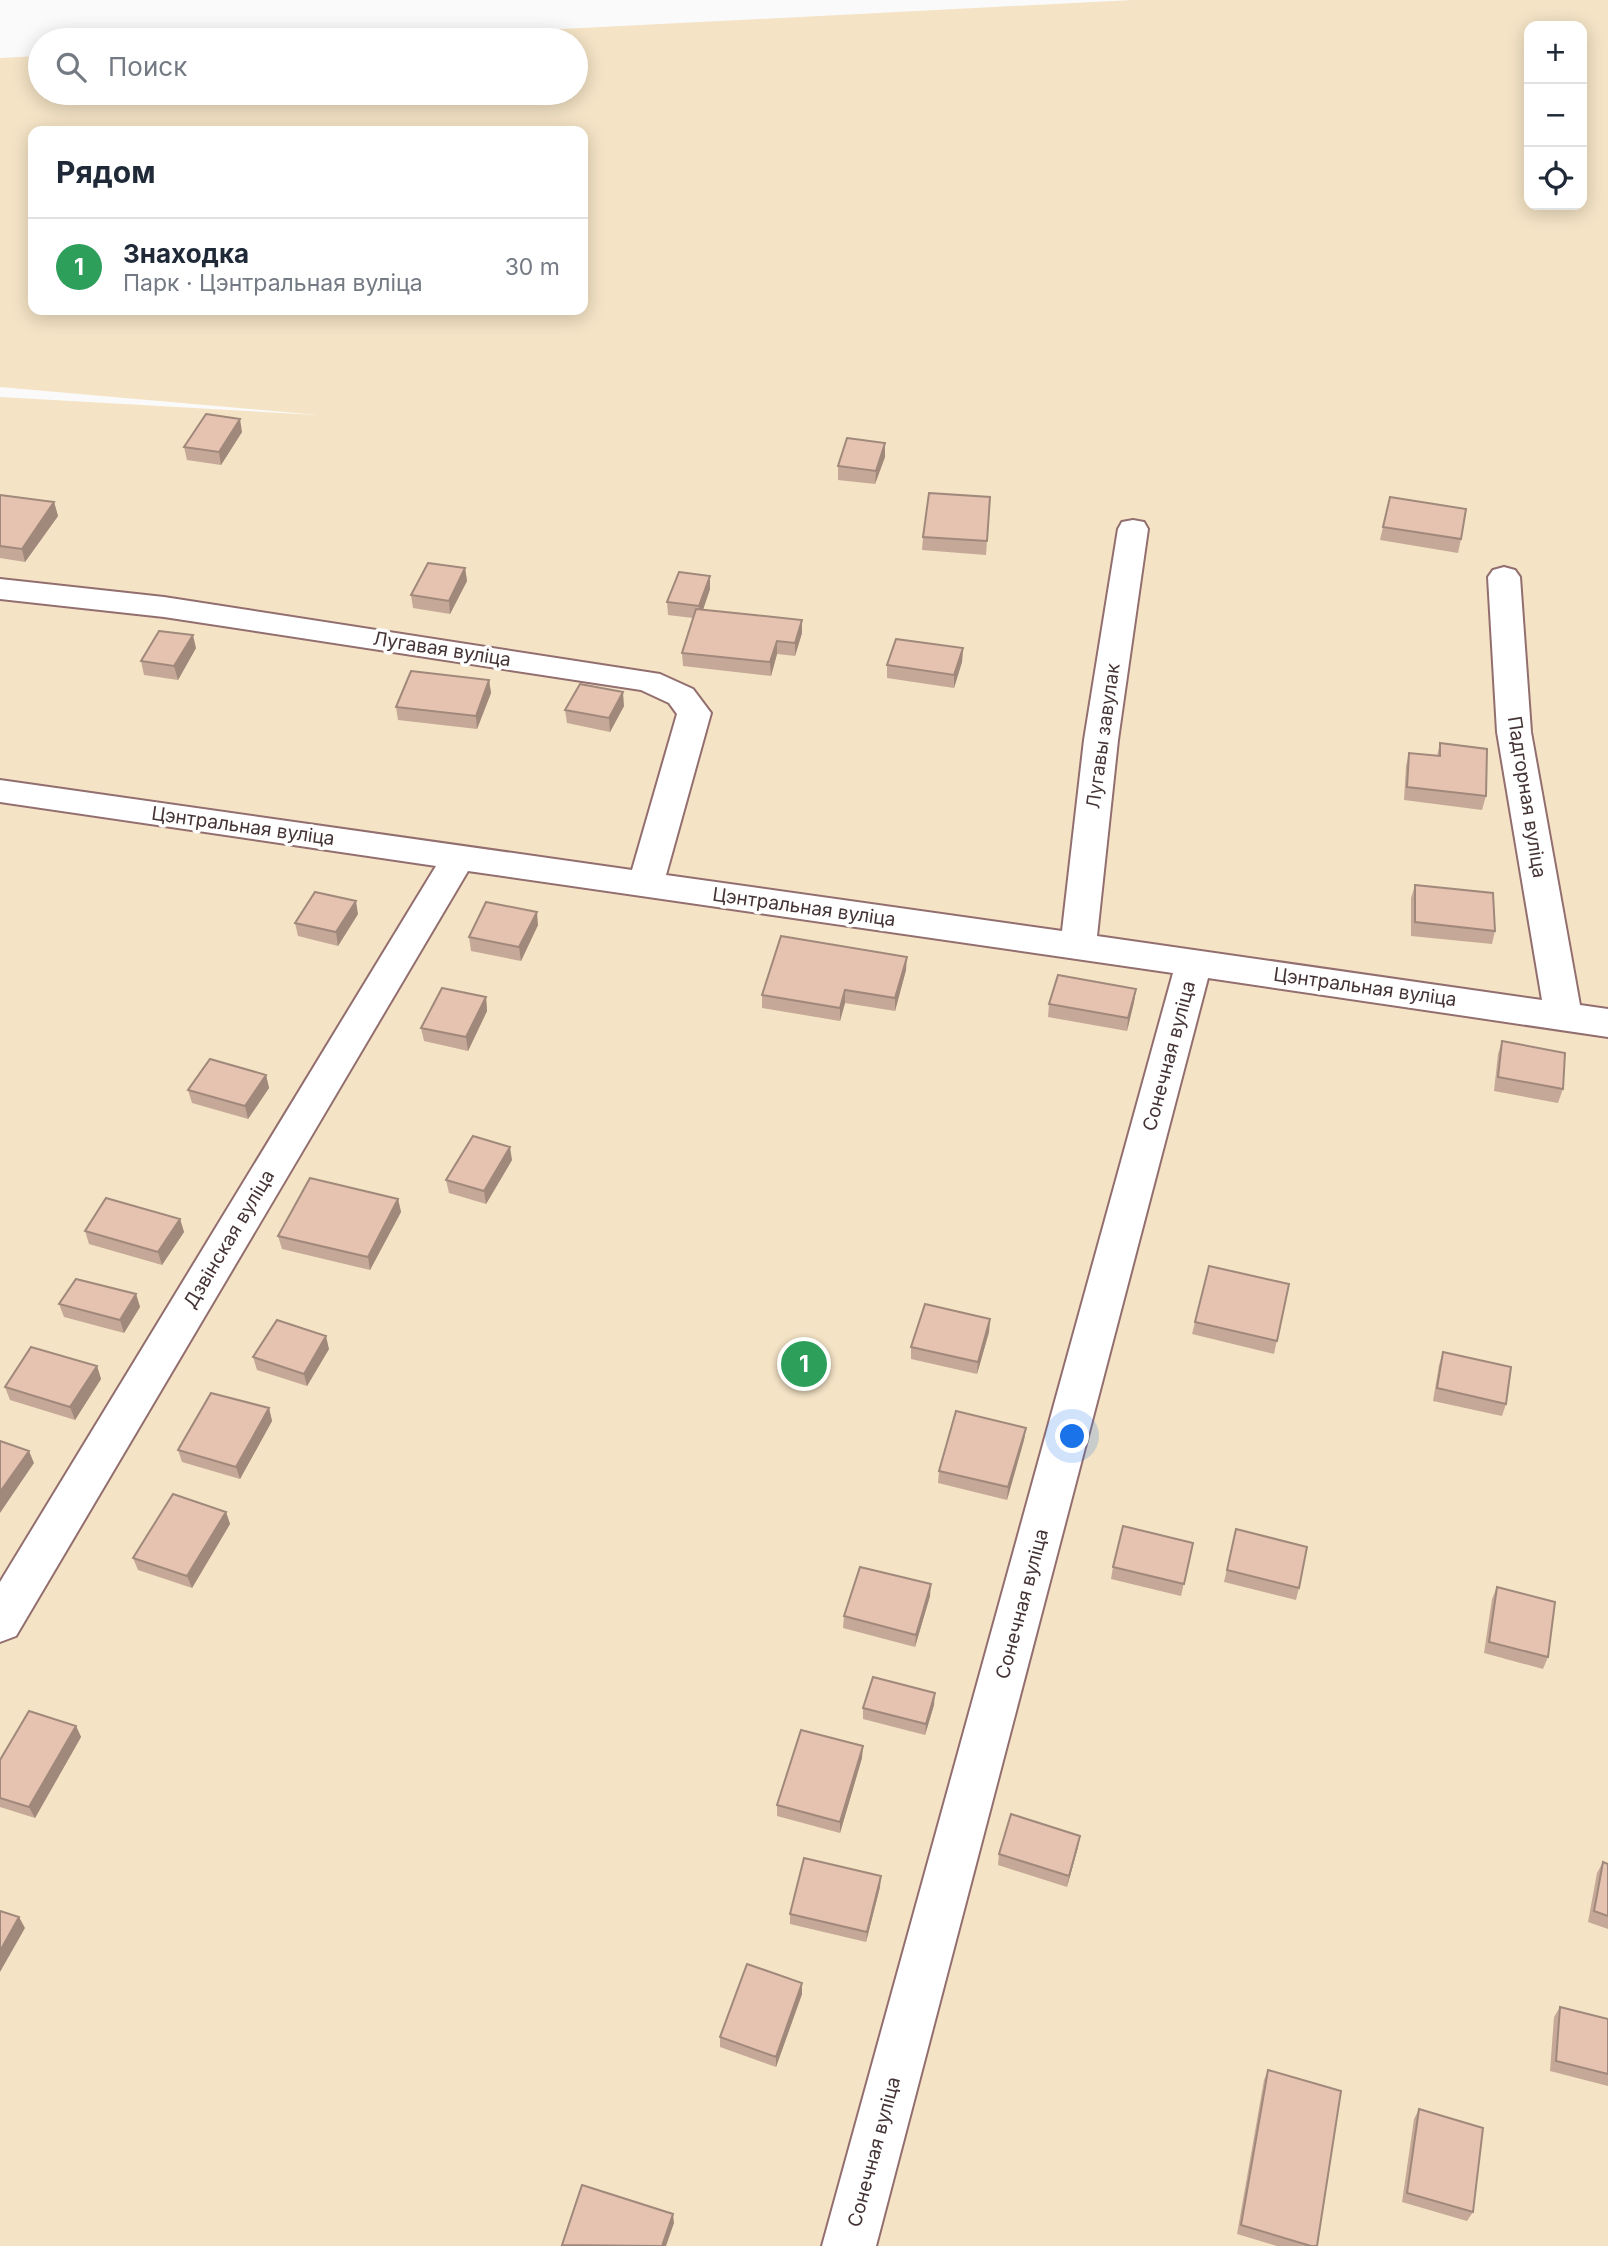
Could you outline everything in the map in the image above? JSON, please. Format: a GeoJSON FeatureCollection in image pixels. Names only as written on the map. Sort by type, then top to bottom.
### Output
{"type":"FeatureCollection","features":[{"type":"Feature","properties":{"kind":"street","name":"Лугавы завулак"},"geometry":{"type":"LineString","coordinates":[[1078,945],[1101,740],[1133,529]]}},
{"type":"Feature","properties":{"kind":"street","name":"Падгорная вуліца"},"geometry":{"type":"LineString","coordinates":[[1504,577],[1514,732],[1563,1016]]}},
{"type":"Feature","properties":{"kind":"street","name":"Лугавая вуліца"},"geometry":{"type":"LineString","coordinates":[[0,589],[164,607],[648,681],[681,696],[694,713],[645,886]]}},
{"type":"Feature","properties":{"kind":"street","name":"Цэнтральная вуліца"},"geometry":{"type":"LineString","coordinates":[[0,791],[1608,1023]]}},
{"type":"Feature","properties":{"kind":"street","name":"Дзвінская вуліца"},"geometry":{"type":"LineString","coordinates":[[0,1622],[459,856]]}},
{"type":"Feature","properties":{"kind":"street","name":"Сонечная вуліца"},"geometry":{"type":"LineString","coordinates":[[849,2246],[1194,962]]}},
{"type":"Feature","properties":{"kind":"shaded area"},"geometry":{"type":"Polygon","coordinates":[[[1133,0],[1608,0],[1608,2246],[0,2246],[0,397],[318,415],[0,387],[0,58],[28,57],[28,105],[588,105],[588,28],[584,28],[1133,0]]]}},
{"type":"Feature","properties":{"kind":"building"},"geometry":{"type":"Polygon","coordinates":[[[206,414],[240,419],[219,452],[184,447],[206,414]]]}},
{"type":"Feature","properties":{"kind":"building"},"geometry":{"type":"Polygon","coordinates":[[[847,438],[885,443],[876,471],[838,466],[847,438]]]}},
{"type":"Feature","properties":{"kind":"building"},"geometry":{"type":"Polygon","coordinates":[[[929,493],[990,497],[987,541],[923,537],[929,493]]]}},
{"type":"Feature","properties":{"kind":"building"},"geometry":{"type":"Polygon","coordinates":[[[0,495],[54,502],[22,549],[0,546],[0,495]]]}},
{"type":"Feature","properties":{"kind":"building"},"geometry":{"type":"Polygon","coordinates":[[[1390,497],[1466,509],[1461,539],[1383,527],[1390,497]]]}},
{"type":"Feature","properties":{"kind":"building"},"geometry":{"type":"Polygon","coordinates":[[[428,563],[465,568],[449,601],[411,595],[428,563]]]}},
{"type":"Feature","properties":{"kind":"building"},"geometry":{"type":"Polygon","coordinates":[[[679,572],[710,576],[699,606],[667,602],[679,572]]]}},
{"type":"Feature","properties":{"kind":"building"},"geometry":{"type":"Polygon","coordinates":[[[696,609],[802,620],[795,643],[777,641],[770,662],[682,653],[696,609]]]}},
{"type":"Feature","properties":{"kind":"building"},"geometry":{"type":"Polygon","coordinates":[[[159,631],[193,635],[174,666],[141,661],[159,631]]]}},
{"type":"Feature","properties":{"kind":"building"},"geometry":{"type":"Polygon","coordinates":[[[896,639],[963,648],[954,675],[887,665],[896,639]]]}},
{"type":"Feature","properties":{"kind":"building"},"geometry":{"type":"Polygon","coordinates":[[[411,671],[489,680],[476,716],[396,707],[411,671]]]}},
{"type":"Feature","properties":{"kind":"building"},"geometry":{"type":"Polygon","coordinates":[[[580,684],[623,692],[609,718],[565,710],[580,684]]]}},
{"type":"Feature","properties":{"kind":"building"},"geometry":{"type":"Polygon","coordinates":[[[1440,743],[1487,749],[1486,796],[1407,787],[1409,753],[1440,756],[1440,743]]]}},
{"type":"Feature","properties":{"kind":"building"},"geometry":{"type":"Polygon","coordinates":[[[1415,885],[1493,893],[1495,931],[1415,922],[1415,885]]]}},
{"type":"Feature","properties":{"kind":"building"},"geometry":{"type":"Polygon","coordinates":[[[315,892],[356,901],[336,932],[295,923],[315,892]]]}},
{"type":"Feature","properties":{"kind":"building"},"geometry":{"type":"Polygon","coordinates":[[[486,902],[537,912],[519,947],[469,937],[486,902]]]}},
{"type":"Feature","properties":{"kind":"building"},"geometry":{"type":"Polygon","coordinates":[[[781,936],[907,957],[895,998],[845,990],[840,1008],[762,995],[781,936]]]}},
{"type":"Feature","properties":{"kind":"building"},"geometry":{"type":"Polygon","coordinates":[[[1058,975],[1136,989],[1128,1018],[1049,1004],[1058,975]]]}},
{"type":"Feature","properties":{"kind":"building"},"geometry":{"type":"Polygon","coordinates":[[[442,988],[486,997],[466,1037],[421,1028],[442,988]]]}},
{"type":"Feature","properties":{"kind":"building"},"geometry":{"type":"Polygon","coordinates":[[[1502,1041],[1565,1053],[1563,1089],[1498,1077],[1502,1041]]]}},
{"type":"Feature","properties":{"kind":"building"},"geometry":{"type":"Polygon","coordinates":[[[210,1059],[266,1075],[245,1106],[188,1090],[210,1059]]]}},
{"type":"Feature","properties":{"kind":"building"},"geometry":{"type":"Polygon","coordinates":[[[473,1136],[510,1147],[484,1191],[446,1180],[473,1136]]]}},
{"type":"Feature","properties":{"kind":"building"},"geometry":{"type":"Polygon","coordinates":[[[310,1178],[398,1199],[368,1257],[278,1236],[310,1178]]]}},
{"type":"Feature","properties":{"kind":"building"},"geometry":{"type":"Polygon","coordinates":[[[106,1198],[180,1219],[158,1252],[85,1231],[106,1198]]]}},
{"type":"Feature","properties":{"kind":"building"},"geometry":{"type":"Polygon","coordinates":[[[1209,1266],[1289,1284],[1277,1341],[1195,1322],[1209,1266]]]}},
{"type":"Feature","properties":{"kind":"building"},"geometry":{"type":"Polygon","coordinates":[[[76,1279],[136,1294],[120,1320],[59,1304],[76,1279]]]}},
{"type":"Feature","properties":{"kind":"building"},"geometry":{"type":"Polygon","coordinates":[[[925,1304],[990,1319],[978,1362],[911,1347],[925,1304]]]}},
{"type":"Feature","properties":{"kind":"building"},"geometry":{"type":"Polygon","coordinates":[[[277,1320],[326,1336],[304,1374],[253,1357],[277,1320]]]}},
{"type":"Feature","properties":{"kind":"building"},"geometry":{"type":"Polygon","coordinates":[[[31,1347],[97,1366],[70,1407],[5,1387],[31,1347]]]}},
{"type":"Feature","properties":{"kind":"building"},"geometry":{"type":"Polygon","coordinates":[[[1443,1352],[1511,1367],[1506,1404],[1437,1388],[1443,1352]]]}},
{"type":"Feature","properties":{"kind":"building"},"geometry":{"type":"Polygon","coordinates":[[[211,1393],[269,1408],[236,1467],[178,1450],[211,1393]]]}},
{"type":"Feature","properties":{"kind":"building"},"geometry":{"type":"Polygon","coordinates":[[[956,1411],[1026,1428],[1008,1487],[939,1471],[956,1411]]]}},
{"type":"Feature","properties":{"kind":"building"},"geometry":{"type":"Polygon","coordinates":[[[0,1441],[29,1451],[0,1492],[0,1441]]]}},
{"type":"Feature","properties":{"kind":"building"},"geometry":{"type":"Polygon","coordinates":[[[173,1494],[226,1512],[187,1576],[133,1558],[173,1494]]]}},
{"type":"Feature","properties":{"kind":"building"},"geometry":{"type":"Polygon","coordinates":[[[1123,1526],[1193,1543],[1184,1584],[1113,1567],[1123,1526]]]}},
{"type":"Feature","properties":{"kind":"building"},"geometry":{"type":"Polygon","coordinates":[[[1236,1529],[1307,1547],[1299,1588],[1227,1570],[1236,1529]]]}},
{"type":"Feature","properties":{"kind":"building"},"geometry":{"type":"Polygon","coordinates":[[[860,1567],[931,1584],[916,1635],[844,1616],[860,1567]]]}},
{"type":"Feature","properties":{"kind":"building"},"geometry":{"type":"Polygon","coordinates":[[[1497,1587],[1555,1602],[1548,1657],[1489,1642],[1497,1587]]]}},
{"type":"Feature","properties":{"kind":"building"},"geometry":{"type":"Polygon","coordinates":[[[873,1677],[935,1693],[926,1724],[863,1708],[873,1677]]]}},
{"type":"Feature","properties":{"kind":"building"},"geometry":{"type":"Polygon","coordinates":[[[29,1711],[76,1726],[29,1807],[0,1798],[0,1760],[29,1711]]]}},
{"type":"Feature","properties":{"kind":"building"},"geometry":{"type":"Polygon","coordinates":[[[801,1730],[863,1746],[840,1822],[777,1805],[801,1730]]]}},
{"type":"Feature","properties":{"kind":"building"},"geometry":{"type":"Polygon","coordinates":[[[1011,1814],[1080,1836],[1069,1876],[999,1854],[1011,1814]]]}},
{"type":"Feature","properties":{"kind":"building"},"geometry":{"type":"Polygon","coordinates":[[[804,1858],[881,1876],[867,1932],[790,1914],[804,1858]]]}},
{"type":"Feature","properties":{"kind":"building"},"geometry":{"type":"Polygon","coordinates":[[[1603,1862],[1608,1864],[1608,1916],[1594,1911],[1603,1862]]]}},
{"type":"Feature","properties":{"kind":"building"},"geometry":{"type":"Polygon","coordinates":[[[0,1911],[19,1917],[0,1951],[0,1911]]]}},
{"type":"Feature","properties":{"kind":"building"},"geometry":{"type":"Polygon","coordinates":[[[747,1964],[802,1983],[776,2057],[720,2037],[747,1964]]]}},
{"type":"Feature","properties":{"kind":"building"},"geometry":{"type":"Polygon","coordinates":[[[1560,2007],[1608,2019],[1608,2074],[1556,2061],[1560,2007]]]}},
{"type":"Feature","properties":{"kind":"building"},"geometry":{"type":"Polygon","coordinates":[[[1268,2070],[1341,2091],[1317,2246],[1241,2225],[1268,2070]]]}},
{"type":"Feature","properties":{"kind":"building"},"geometry":{"type":"Polygon","coordinates":[[[1419,2109],[1483,2128],[1473,2212],[1407,2193],[1419,2109]]]}},
{"type":"Feature","properties":{"kind":"building"},"geometry":{"type":"Polygon","coordinates":[[[582,2185],[673,2214],[662,2246],[562,2245],[582,2185]]]}},
{"type":"Feature","properties":{"kind":"place","name":"Знаходка"},"geometry":{"type":"Point","coordinates":[804,1364]}}]}
